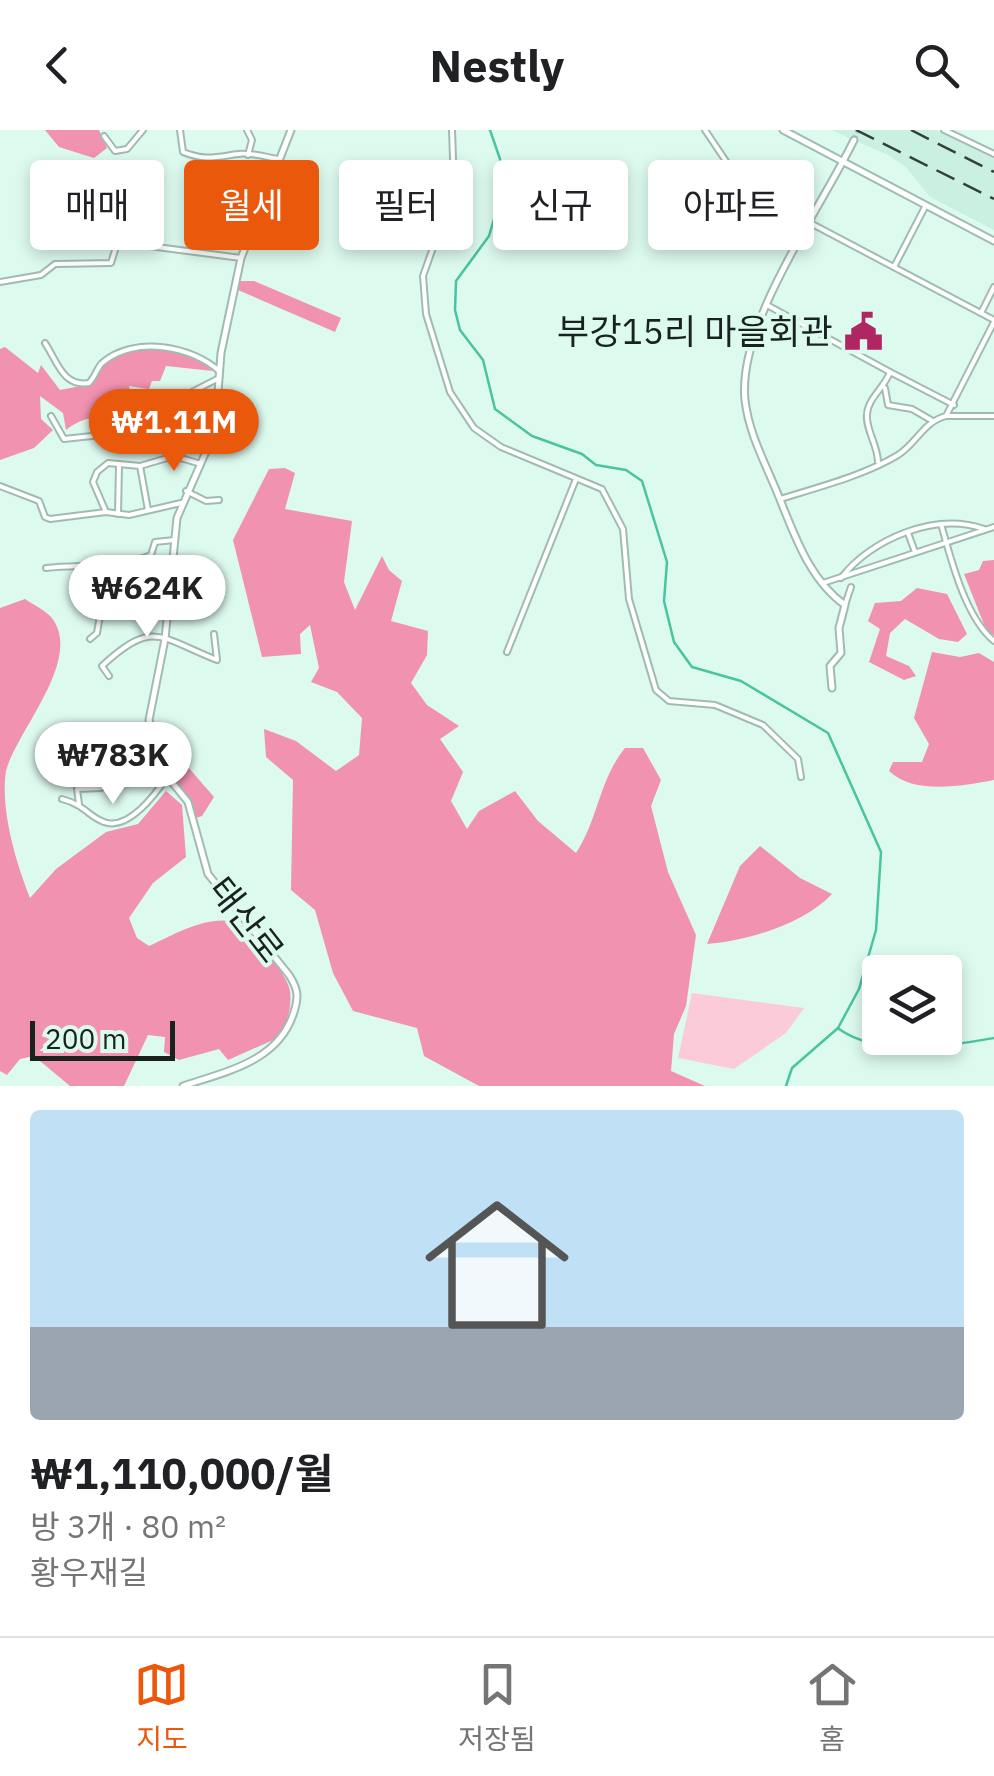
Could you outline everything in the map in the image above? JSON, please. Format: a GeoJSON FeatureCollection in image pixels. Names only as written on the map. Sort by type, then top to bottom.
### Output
{"type":"FeatureCollection","features":[{"type":"Feature","properties":{"kind":"street"},"geometry":{"type":"LineString","coordinates":[[104,136],[116,151],[128,149],[143,130]]}},
{"type":"Feature","properties":{"kind":"street"},"geometry":{"type":"LineString","coordinates":[[180,130],[183,152],[190,156],[211,160],[248,155],[278,159]]}},
{"type":"Feature","properties":{"kind":"street"},"geometry":{"type":"LineString","coordinates":[[247,130],[252,140],[248,155]]}},
{"type":"Feature","properties":{"kind":"street","name":"태산로"},"geometry":{"type":"LineString","coordinates":[[183,1086],[240,1065],[280,1044],[298,991],[208,874],[188,802],[167,778],[149,720],[165,639],[181,502],[215,430],[220,375],[241,258],[292,130]]}},
{"type":"Feature","properties":{"kind":"street"},"geometry":{"type":"LineString","coordinates":[[452,130],[454,188],[422,276],[426,314],[450,392],[474,428],[501,447],[602,489],[623,529],[629,599],[656,690],[669,701],[715,705],[763,725],[798,759],[800,778]]}},
{"type":"Feature","properties":{"kind":"street"},"geometry":{"type":"LineString","coordinates":[[705,130],[725,160]]}},
{"type":"Feature","properties":{"kind":"street"},"geometry":{"type":"LineString","coordinates":[[783,130],[994,240]]}},
{"type":"Feature","properties":{"kind":"street"},"geometry":{"type":"LineString","coordinates":[[944,130],[994,154]]}},
{"type":"Feature","properties":{"kind":"street"},"geometry":{"type":"LineString","coordinates":[[814,218],[854,140]]}},
{"type":"Feature","properties":{"kind":"street"},"geometry":{"type":"LineString","coordinates":[[894,268],[926,205]]}},
{"type":"Feature","properties":{"kind":"street"},"geometry":{"type":"LineString","coordinates":[[814,226],[994,321],[946,416]]}},
{"type":"Feature","properties":{"kind":"street"},"geometry":{"type":"LineString","coordinates":[[0,282],[41,275],[56,264],[111,263],[120,234],[149,246],[241,258]]}},
{"type":"Feature","properties":{"kind":"street"},"geometry":{"type":"LineString","coordinates":[[797,250],[767,305],[746,358],[745,400],[752,436],[780,499],[822,584],[846,605]]}},
{"type":"Feature","properties":{"kind":"street"},"geometry":{"type":"LineString","coordinates":[[981,313],[994,287]]}},
{"type":"Feature","properties":{"kind":"street"},"geometry":{"type":"LineString","coordinates":[[767,305],[954,405]]}},
{"type":"Feature","properties":{"kind":"street"},"geometry":{"type":"LineString","coordinates":[[46,343],[67,381],[76,385],[89,383],[102,363],[146,347],[194,354],[220,375],[138,431],[64,440],[51,416]]}},
{"type":"Feature","properties":{"kind":"street"},"geometry":{"type":"LineString","coordinates":[[890,372],[885,388],[888,405],[912,409],[931,420]]}},
{"type":"Feature","properties":{"kind":"street"},"geometry":{"type":"LineString","coordinates":[[780,499],[876,467],[866,414],[876,394],[885,388]]}},
{"type":"Feature","properties":{"kind":"street"},"geometry":{"type":"LineString","coordinates":[[878,462],[898,455],[931,420],[946,416],[994,416]]}},
{"type":"Feature","properties":{"kind":"street"},"geometry":{"type":"LineString","coordinates":[[106,512],[93,482],[102,467],[140,466],[169,456],[201,464]]}},
{"type":"Feature","properties":{"kind":"street"},"geometry":{"type":"LineString","coordinates":[[118,465],[118,514]]}},
{"type":"Feature","properties":{"kind":"street"},"geometry":{"type":"LineString","coordinates":[[140,466],[148,512]]}},
{"type":"Feature","properties":{"kind":"street"},"geometry":{"type":"LineString","coordinates":[[507,652],[576,479]]}},
{"type":"Feature","properties":{"kind":"street"},"geometry":{"type":"LineString","coordinates":[[0,486],[39,501],[50,520],[106,512],[148,512],[181,502]]}},
{"type":"Feature","properties":{"kind":"street"},"geometry":{"type":"LineString","coordinates":[[186,492],[206,501],[219,500]]}},
{"type":"Feature","properties":{"kind":"street"},"geometry":{"type":"LineString","coordinates":[[841,578],[870,548],[908,533],[941,524],[985,530]]}},
{"type":"Feature","properties":{"kind":"street"},"geometry":{"type":"LineString","coordinates":[[941,524],[984,633],[994,641]]}},
{"type":"Feature","properties":{"kind":"street"},"geometry":{"type":"LineString","coordinates":[[822,584],[994,527]]}},
{"type":"Feature","properties":{"kind":"street"},"geometry":{"type":"LineString","coordinates":[[908,533],[916,554]]}},
{"type":"Feature","properties":{"kind":"street"},"geometry":{"type":"LineString","coordinates":[[46,568],[75,562],[124,563],[151,555],[154,542],[175,540]]}},
{"type":"Feature","properties":{"kind":"street"},"geometry":{"type":"LineString","coordinates":[[832,688],[830,666],[841,653],[839,628],[851,587]]}},
{"type":"Feature","properties":{"kind":"street"},"geometry":{"type":"LineString","coordinates":[[90,639],[97,634],[99,604],[170,596]]}},
{"type":"Feature","properties":{"kind":"street"},"geometry":{"type":"LineString","coordinates":[[110,676],[102,666],[130,641],[151,635],[217,660],[214,634]]}},
{"type":"Feature","properties":{"kind":"street"},"geometry":{"type":"LineString","coordinates":[[79,804],[77,789],[101,788],[99,772],[120,771],[149,781],[167,778]]}},
{"type":"Feature","properties":{"kind":"street"},"geometry":{"type":"LineString","coordinates":[[62,799],[79,804],[102,822],[116,824],[126,821],[167,778]]}},
{"type":"Feature","properties":{"kind":"shaded area"},"geometry":{"type":"Polygon","coordinates":[[[45,130],[99,130],[107,148],[94,158],[59,147],[45,130]]]}},
{"type":"Feature","properties":{"kind":"shaded area"},"geometry":{"type":"Polygon","coordinates":[[[831,130],[936,130],[994,156],[994,230],[930,197],[906,167],[888,155],[831,130]]]}},
{"type":"Feature","properties":{"kind":"shaded area"},"geometry":{"type":"Polygon","coordinates":[[[240,281],[254,281],[341,318],[335,332],[238,290],[240,281]]]}},
{"type":"Feature","properties":{"kind":"shaded area"},"geometry":{"type":"Polygon","coordinates":[[[5,347],[38,373],[41,365],[60,390],[91,384],[103,366],[117,356],[145,349],[175,352],[213,371],[166,366],[160,381],[152,381],[149,389],[129,386],[131,398],[126,402],[110,395],[112,422],[88,419],[66,430],[63,413],[40,396],[41,419],[53,430],[34,448],[0,460],[0,349],[5,347]]]}},
{"type":"Feature","properties":{"kind":"shaded area"},"geometry":{"type":"Polygon","coordinates":[[[285,468],[295,473],[285,509],[352,521],[344,582],[355,610],[382,556],[389,570],[402,581],[391,621],[428,631],[427,655],[411,683],[427,705],[459,726],[440,739],[463,772],[451,801],[467,829],[479,811],[515,791],[538,821],[576,853],[616,760],[625,748],[643,748],[661,780],[651,806],[668,872],[696,935],[686,1006],[674,1034],[671,1071],[705,1086],[479,1086],[424,1056],[417,1028],[353,1011],[333,973],[315,910],[291,890],[293,780],[266,757],[264,729],[296,741],[336,771],[359,755],[362,718],[337,692],[311,682],[319,668],[310,625],[300,634],[301,654],[262,657],[233,540],[269,469],[285,468]]]}},
{"type":"Feature","properties":{"kind":"shaded area"},"geometry":{"type":"Polygon","coordinates":[[[994,560],[994,635],[987,632],[964,574],[979,570],[983,561],[994,560]]]}},
{"type":"Feature","properties":{"kind":"shaded area"},"geometry":{"type":"Polygon","coordinates":[[[917,588],[947,594],[967,634],[958,642],[939,639],[905,619],[890,633],[886,656],[909,666],[916,676],[904,680],[869,662],[880,629],[868,621],[875,603],[901,601],[917,588]]]}},
{"type":"Feature","properties":{"kind":"shaded area"},"geometry":{"type":"Polygon","coordinates":[[[25,599],[51,617],[59,634],[60,653],[45,694],[6,771],[7,819],[30,898],[56,869],[106,832],[138,824],[166,791],[182,805],[186,857],[153,883],[129,918],[137,938],[149,946],[199,924],[220,920],[238,924],[266,951],[288,983],[290,1009],[280,1037],[228,1060],[219,1049],[179,1060],[164,1052],[165,1037],[148,1035],[124,1086],[70,1086],[34,1056],[20,1059],[7,1075],[0,1071],[0,608],[25,599]]]}},
{"type":"Feature","properties":{"kind":"shaded area"},"geometry":{"type":"Polygon","coordinates":[[[932,652],[960,657],[979,653],[994,662],[994,780],[925,786],[899,779],[889,771],[893,762],[922,762],[929,744],[914,718],[932,652]]]}},
{"type":"Feature","properties":{"kind":"shaded area"},"geometry":{"type":"Polygon","coordinates":[[[182,760],[214,797],[202,816],[196,818],[192,804],[164,770],[182,760]]]}},
{"type":"Feature","properties":{"kind":"shaded area"},"geometry":{"type":"Polygon","coordinates":[[[760,846],[800,878],[832,894],[806,914],[774,929],[707,944],[740,866],[760,846]]]}},
{"type":"Feature","properties":{"kind":"shaded area"},"geometry":{"type":"Polygon","coordinates":[[[692,993],[804,1008],[786,1033],[734,1069],[678,1058],[692,993]]]}},
{"type":"Feature","properties":{"kind":"waterway"},"geometry":{"type":"LineString","coordinates":[[490,130],[500,159],[502,192],[489,236],[456,281],[455,310],[460,330],[483,360],[495,409],[532,436],[582,454],[596,465],[626,470],[642,481],[667,562],[664,601],[674,642],[692,667],[741,681],[828,733],[881,852],[876,930],[859,989],[838,1028],[792,1068],[786,1086]]}},
{"type":"Feature","properties":{"kind":"waterway"},"geometry":{"type":"LineString","coordinates":[[839,1029],[874,1044],[894,1047],[994,1038]]}},
{"type":"Feature","properties":{"kind":"tunnel"},"geometry":{"type":"LineString","coordinates":[[854,140],[858,130]]}},
{"type":"Feature","properties":{"kind":"railway"},"geometry":{"type":"LineString","coordinates":[[856,130],[994,199]]}},
{"type":"Feature","properties":{"kind":"railway"},"geometry":{"type":"LineString","coordinates":[[911,130],[994,172]]}},
{"type":"Feature","properties":{"kind":"place","name":"부강15리 마을회관"},"geometry":{"type":"Point","coordinates":[863,332]}}]}
